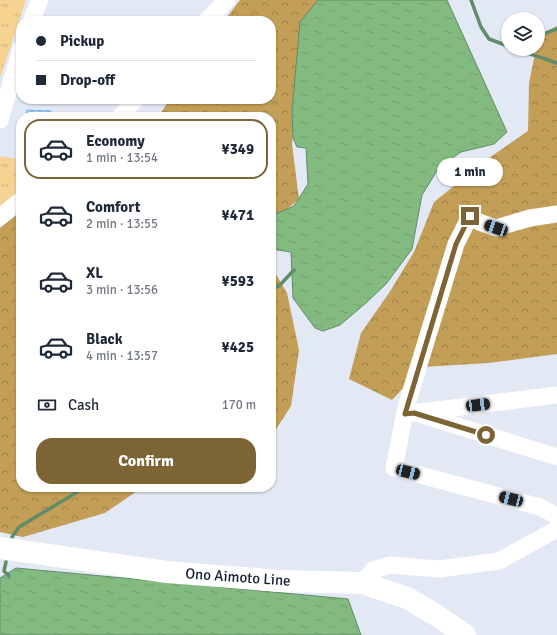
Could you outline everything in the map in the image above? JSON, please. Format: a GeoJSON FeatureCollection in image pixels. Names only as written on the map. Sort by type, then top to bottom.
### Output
{"type":"FeatureCollection","features":[{"type":"Feature","properties":{"kind":"main road","name":"Ono Aimoto Line"},"geometry":{"type":"LineString","coordinates":[[0,548],[167,572],[280,581],[363,583],[407,598],[436,615],[465,635]]}},
{"type":"Feature","properties":{"kind":"street"},"geometry":{"type":"LineString","coordinates":[[33,16],[40,0]]}},
{"type":"Feature","properties":{"kind":"street"},"geometry":{"type":"LineString","coordinates":[[211,16],[227,0]]}},
{"type":"Feature","properties":{"kind":"street"},"geometry":{"type":"LineString","coordinates":[[0,120],[16,66]]}},
{"type":"Feature","properties":{"kind":"street"},"geometry":{"type":"LineString","coordinates":[[124,112],[132,104]]}},
{"type":"Feature","properties":{"kind":"street"},"geometry":{"type":"LineString","coordinates":[[0,217],[16,204]]}},
{"type":"Feature","properties":{"kind":"street"},"geometry":{"type":"LineString","coordinates":[[557,214],[530,218],[496,228],[479,222],[470,216],[456,244],[394,468],[540,507],[557,516]]}},
{"type":"Feature","properties":{"kind":"street"},"geometry":{"type":"LineString","coordinates":[[409,413],[557,395]]}},
{"type":"Feature","properties":{"kind":"street"},"geometry":{"type":"LineString","coordinates":[[409,413],[557,457]]}},
{"type":"Feature","properties":{"kind":"street"},"geometry":{"type":"LineString","coordinates":[[363,583],[372,570],[390,565],[439,569],[499,561],[557,529]]}},
{"type":"Feature","properties":{"kind":"green space"},"geometry":{"type":"Polygon","coordinates":[[[0,0],[26,0],[21,16],[16,16],[16,30],[0,78],[0,0]]]}},
{"type":"Feature","properties":{"kind":"green space"},"geometry":{"type":"Polygon","coordinates":[[[240,0],[328,0],[300,61],[292,144],[299,199],[276,219],[276,112],[161,112],[167,104],[276,104],[276,16],[228,16],[240,0]]]}},
{"type":"Feature","properties":{"kind":"green space"},"geometry":{"type":"Polygon","coordinates":[[[557,26],[557,354],[488,363],[423,367],[392,400],[349,379],[361,333],[389,293],[414,252],[434,202],[489,158],[528,131],[529,83],[535,56],[545,56],[545,32],[557,26]]]}},
{"type":"Feature","properties":{"kind":"green space"},"geometry":{"type":"Polygon","coordinates":[[[2,156],[16,159],[16,196],[0,209],[0,158],[2,156]]]}},
{"type":"Feature","properties":{"kind":"green space"},"geometry":{"type":"Polygon","coordinates":[[[16,215],[16,492],[136,492],[105,513],[23,537],[0,532],[0,228],[16,215]]]}},
{"type":"Feature","properties":{"kind":"green space"},"geometry":{"type":"Polygon","coordinates":[[[276,274],[287,293],[299,350],[291,406],[276,429],[276,274]]]}},
{"type":"Feature","properties":{"kind":"water"},"geometry":{"type":"Polygon","coordinates":[[[318,0],[447,0],[507,132],[494,144],[461,152],[440,166],[422,195],[412,249],[386,284],[366,303],[340,325],[323,331],[315,328],[293,298],[291,252],[276,250],[276,214],[294,206],[308,184],[306,148],[297,147],[293,138],[292,111],[300,22],[318,0]]]}},
{"type":"Feature","properties":{"kind":"water"},"geometry":{"type":"Polygon","coordinates":[[[16,568],[348,599],[361,635],[0,635],[0,578],[16,568]]]}},
{"type":"Feature","properties":{"kind":"building"},"geometry":{"type":"Polygon","coordinates":[[[27,110],[51,111],[51,112],[27,112],[27,110]]]}},
{"type":"Feature","properties":{"kind":"waterway"},"geometry":{"type":"LineString","coordinates":[[471,0],[481,27],[489,39],[501,43]]}},
{"type":"Feature","properties":{"kind":"waterway"},"geometry":{"type":"LineString","coordinates":[[545,33],[557,29]]}},
{"type":"Feature","properties":{"kind":"waterway"},"geometry":{"type":"LineString","coordinates":[[536,56],[557,63]]}},
{"type":"Feature","properties":{"kind":"waterway"},"geometry":{"type":"LineString","coordinates":[[276,287],[279,286],[294,270]]}},
{"type":"Feature","properties":{"kind":"waterway"},"geometry":{"type":"LineString","coordinates":[[12,537],[19,527],[77,492]]}},
{"type":"Feature","properties":{"kind":"waterway"},"geometry":{"type":"LineString","coordinates":[[6,562],[4,571],[9,576]]}},
{"type":"Feature","properties":{"kind":"route"},"geometry":{"type":"LineString","coordinates":[[470,216],[456,244],[405,414],[414,413],[486,435]]}}]}
